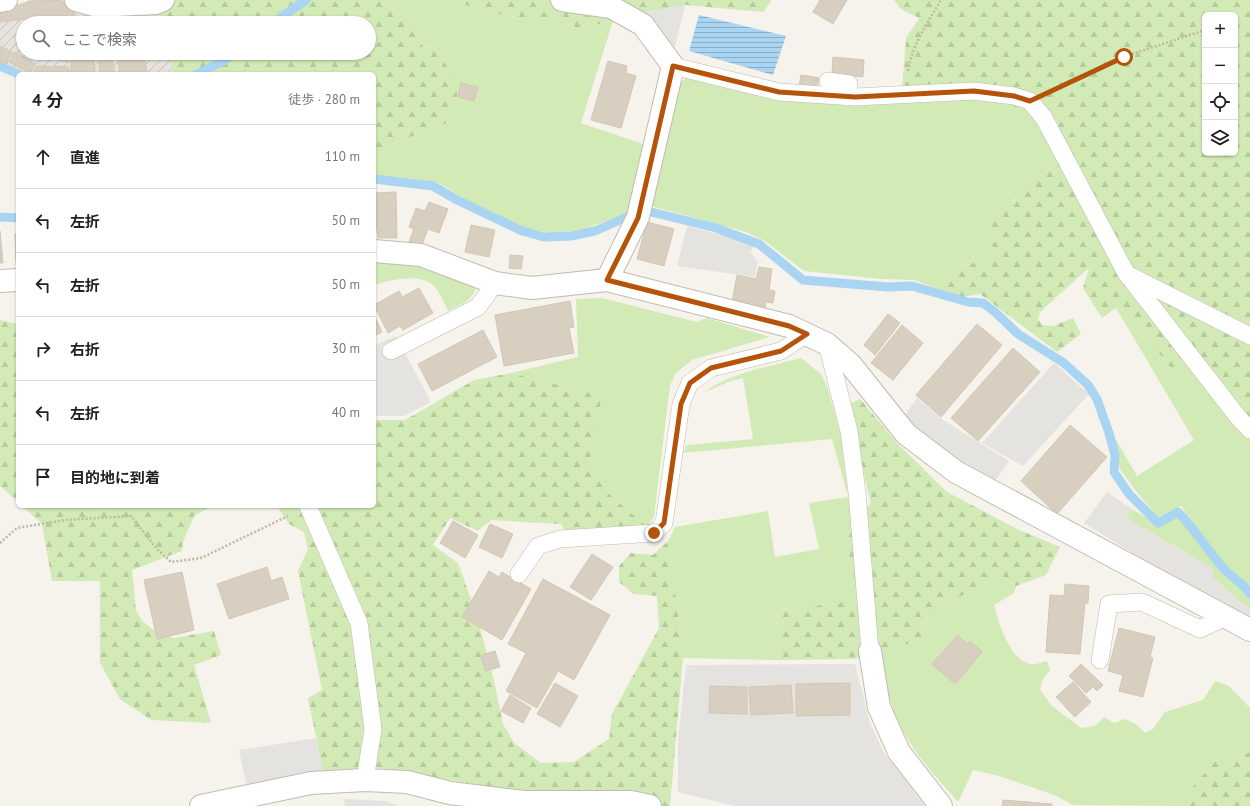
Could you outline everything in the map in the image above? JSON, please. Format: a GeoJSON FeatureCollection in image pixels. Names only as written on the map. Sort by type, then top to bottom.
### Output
{"type":"FeatureCollection","features":[{"type":"Feature","properties":{"kind":"street"},"geometry":{"type":"LineString","coordinates":[[0,1],[6,0]]}},
{"type":"Feature","properties":{"kind":"street"},"geometry":{"type":"LineString","coordinates":[[76,0],[97,6],[156,3],[162,0]]}},
{"type":"Feature","properties":{"kind":"street"},"geometry":{"type":"LineString","coordinates":[[562,0],[611,7],[643,25],[673,66],[638,218],[607,280]]}},
{"type":"Feature","properties":{"kind":"street"},"geometry":{"type":"LineString","coordinates":[[376,251],[421,255],[495,284],[532,288],[607,280],[789,326],[827,344],[851,365],[906,434],[956,472],[1250,630]]}},
{"type":"Feature","properties":{"kind":"street"},"geometry":{"type":"LineString","coordinates":[[0,282],[16,280]]}},
{"type":"Feature","properties":{"kind":"street"},"geometry":{"type":"LineString","coordinates":[[870,651],[879,707],[899,752],[941,806]]}},
{"type":"Feature","properties":{"kind":"street"},"geometry":{"type":"LineString","coordinates":[[201,806],[311,783],[365,780],[407,782],[450,793],[524,802],[631,802],[650,806]]}},
{"type":"Feature","properties":{"kind":"lane"},"geometry":{"type":"LineString","coordinates":[[673,66],[779,92],[847,97],[974,91],[1014,96],[1030,101],[1044,118],[1126,273],[1250,430]]}},
{"type":"Feature","properties":{"kind":"lane"},"geometry":{"type":"LineString","coordinates":[[828,81],[849,84],[847,97]]}},
{"type":"Feature","properties":{"kind":"lane"},"geometry":{"type":"LineString","coordinates":[[1126,273],[1250,336]]}},
{"type":"Feature","properties":{"kind":"lane"},"geometry":{"type":"LineString","coordinates":[[391,351],[478,306],[495,284]]}},
{"type":"Feature","properties":{"kind":"lane"},"geometry":{"type":"LineString","coordinates":[[519,574],[538,546],[560,539],[654,533],[664,523],[681,404],[690,383],[711,368],[781,351],[807,334]]}},
{"type":"Feature","properties":{"kind":"lane"},"geometry":{"type":"LineString","coordinates":[[827,344],[850,431],[857,492],[870,651]]}},
{"type":"Feature","properties":{"kind":"lane"},"geometry":{"type":"LineString","coordinates":[[309,508],[359,623],[373,729],[365,780]]}},
{"type":"Feature","properties":{"kind":"lane"},"geometry":{"type":"LineString","coordinates":[[1100,660],[1109,604],[1142,602],[1200,629],[1226,617]]}},
{"type":"Feature","properties":{"kind":"path"},"geometry":{"type":"LineString","coordinates":[[904,95],[909,62],[923,30],[941,0]]}},
{"type":"Feature","properties":{"kind":"path"},"geometry":{"type":"LineString","coordinates":[[1030,101],[1124,57],[1202,31]]}},
{"type":"Feature","properties":{"kind":"path"},"geometry":{"type":"LineString","coordinates":[[0,543],[17,528],[65,520],[131,516],[157,549],[171,562],[201,558],[304,508]]}},
{"type":"Feature","properties":{"kind":"shaded area"},"geometry":{"type":"Polygon","coordinates":[[[30,0],[63,0],[97,11],[158,11],[159,16],[16,16],[16,60],[171,60],[174,72],[16,72],[0,65],[0,9],[30,0]]]}},
{"type":"Feature","properties":{"kind":"shaded area"},"geometry":{"type":"Polygon","coordinates":[[[685,5],[673,55],[635,14],[685,5]]]}},
{"type":"Feature","properties":{"kind":"shaded area"},"geometry":{"type":"Polygon","coordinates":[[[687,226],[756,244],[750,251],[758,262],[755,277],[677,266],[687,226]]]}},
{"type":"Feature","properties":{"kind":"shaded area"},"geometry":{"type":"Polygon","coordinates":[[[396,336],[431,402],[404,416],[376,416],[376,345],[396,336]]]}},
{"type":"Feature","properties":{"kind":"shaded area"},"geometry":{"type":"Polygon","coordinates":[[[1054,363],[1089,394],[1023,466],[982,443],[1054,363]]]}},
{"type":"Feature","properties":{"kind":"shaded area"},"geometry":{"type":"Polygon","coordinates":[[[917,398],[943,420],[1009,461],[995,481],[960,463],[903,418],[917,398]]]}},
{"type":"Feature","properties":{"kind":"shaded area"},"geometry":{"type":"Polygon","coordinates":[[[1107,492],[1132,509],[1126,518],[1214,569],[1211,576],[1243,604],[1250,608],[1250,620],[1204,597],[1084,523],[1107,492]]]}},
{"type":"Feature","properties":{"kind":"shaded area"},"geometry":{"type":"Polygon","coordinates":[[[855,664],[870,723],[883,751],[925,806],[735,806],[678,792],[678,740],[686,665],[855,664]]]}},
{"type":"Feature","properties":{"kind":"shaded area"},"geometry":{"type":"Polygon","coordinates":[[[316,738],[323,771],[247,788],[239,750],[316,738]]]}},
{"type":"Feature","properties":{"kind":"shaded area"},"geometry":{"type":"Polygon","coordinates":[[[344,799],[385,801],[400,806],[345,806],[344,799]]]}},
{"type":"Feature","properties":{"kind":"green space"},"geometry":{"type":"Polygon","coordinates":[[[103,0],[387,0],[397,13],[415,21],[423,48],[435,47],[458,84],[456,105],[448,123],[396,142],[376,157],[376,72],[174,72],[171,60],[376,60],[376,16],[159,16],[158,11],[103,0]]]}},
{"type":"Feature","properties":{"kind":"green space"},"geometry":{"type":"Polygon","coordinates":[[[387,0],[452,0],[468,6],[520,19],[562,18],[577,29],[613,21],[581,123],[646,145],[629,212],[581,229],[553,233],[527,228],[502,220],[468,202],[440,184],[398,177],[376,176],[376,157],[396,142],[448,123],[458,84],[435,47],[423,48],[415,21],[397,13],[387,0]]]}},
{"type":"Feature","properties":{"kind":"green space"},"geometry":{"type":"Polygon","coordinates":[[[452,0],[772,0],[763,12],[685,5],[635,14],[613,21],[577,29],[562,18],[520,19],[468,6],[452,0]]]}},
{"type":"Feature","properties":{"kind":"green space"},"geometry":{"type":"Polygon","coordinates":[[[894,0],[1250,0],[1250,419],[1197,371],[1173,371],[1129,314],[1116,308],[1102,318],[1083,288],[1089,268],[1041,311],[1038,318],[1042,325],[1053,326],[1073,318],[1081,334],[1057,352],[980,294],[962,297],[935,288],[958,268],[985,259],[994,249],[987,237],[996,213],[1015,200],[1022,187],[1036,176],[1045,174],[1053,165],[1058,152],[1044,130],[1029,113],[1004,105],[974,98],[901,103],[906,38],[919,18],[901,9],[894,0]]]}},
{"type":"Feature","properties":{"kind":"green space"},"geometry":{"type":"Polygon","coordinates":[[[686,78],[974,98],[1009,106],[1028,113],[1037,120],[1058,152],[1053,165],[1045,174],[1029,181],[1014,200],[996,213],[994,249],[985,259],[958,268],[935,288],[914,280],[881,279],[804,271],[765,241],[746,232],[647,205],[676,86],[686,78]]]}},
{"type":"Feature","properties":{"kind":"green space"},"geometry":{"type":"Polygon","coordinates":[[[376,262],[413,262],[476,283],[473,294],[467,301],[448,311],[438,291],[428,282],[413,278],[388,281],[376,284],[376,262]]]}},
{"type":"Feature","properties":{"kind":"green space"},"geometry":{"type":"Polygon","coordinates":[[[602,298],[697,322],[707,318],[770,337],[692,360],[676,373],[670,385],[654,517],[646,526],[609,494],[590,459],[601,396],[511,373],[578,357],[576,299],[602,298]]]}},
{"type":"Feature","properties":{"kind":"green space"},"geometry":{"type":"Polygon","coordinates":[[[1116,308],[1129,314],[1173,371],[1197,371],[1250,439],[1250,586],[1224,564],[1181,506],[1158,517],[1134,489],[1120,469],[1115,438],[1137,476],[1194,440],[1116,308]]]}},
{"type":"Feature","properties":{"kind":"green space"},"geometry":{"type":"Polygon","coordinates":[[[0,320],[16,324],[16,500],[0,486],[0,320]]]}},
{"type":"Feature","properties":{"kind":"green space"},"geometry":{"type":"Polygon","coordinates":[[[801,358],[821,374],[828,389],[841,437],[848,497],[832,439],[683,453],[687,445],[753,439],[743,378],[728,382],[705,392],[715,385],[738,375],[801,358]]]}},
{"type":"Feature","properties":{"kind":"green space"},"geometry":{"type":"Polygon","coordinates":[[[511,373],[602,396],[590,459],[609,494],[646,526],[566,532],[561,524],[491,520],[478,531],[450,518],[433,545],[458,563],[476,613],[493,676],[503,724],[514,743],[541,763],[574,762],[609,739],[612,714],[659,628],[657,596],[634,594],[619,582],[619,566],[631,553],[653,555],[669,540],[683,658],[670,806],[478,806],[479,785],[374,767],[323,771],[308,698],[322,690],[298,571],[308,549],[304,532],[289,524],[278,508],[376,508],[376,420],[405,420],[474,380],[511,373]]]}},
{"type":"Feature","properties":{"kind":"green space"},"geometry":{"type":"Polygon","coordinates":[[[860,399],[898,444],[947,492],[1017,529],[1060,547],[1046,575],[1016,586],[999,576],[946,604],[926,622],[921,640],[855,659],[779,660],[777,611],[859,600],[844,531],[871,503],[847,405],[860,399]]]}},
{"type":"Feature","properties":{"kind":"green space"},"geometry":{"type":"Polygon","coordinates":[[[848,497],[853,522],[860,600],[777,611],[779,660],[683,658],[669,540],[675,527],[768,511],[775,557],[819,549],[809,503],[848,497]]]}},
{"type":"Feature","properties":{"kind":"green space"},"geometry":{"type":"Polygon","coordinates":[[[24,508],[208,508],[194,516],[183,542],[182,551],[132,570],[136,611],[143,622],[160,634],[173,638],[214,631],[221,655],[194,665],[211,723],[151,720],[120,699],[100,663],[100,581],[52,581],[42,524],[24,508]]]}},
{"type":"Feature","properties":{"kind":"green space"},"geometry":{"type":"Polygon","coordinates":[[[1132,509],[1158,525],[1178,513],[1223,570],[1245,588],[1250,597],[1250,608],[1243,604],[1211,576],[1214,569],[1126,518],[1132,509]]]}},
{"type":"Feature","properties":{"kind":"green space"},"geometry":{"type":"Polygon","coordinates":[[[999,576],[1016,586],[1014,593],[994,605],[1002,631],[1012,649],[1018,657],[1025,662],[1037,664],[1047,661],[1050,670],[1043,679],[1040,689],[1051,705],[1081,728],[1095,726],[1104,717],[1114,723],[1125,719],[1136,724],[1145,733],[1153,729],[1165,712],[1203,700],[1215,681],[1229,686],[1250,708],[1250,752],[1215,761],[1185,796],[1181,806],[1073,805],[1054,795],[999,776],[973,770],[958,802],[912,747],[900,726],[890,700],[880,652],[921,640],[926,622],[946,604],[999,576]]]}},
{"type":"Feature","properties":{"kind":"green space"},"geometry":{"type":"Polygon","coordinates":[[[1250,752],[1250,806],[1181,806],[1185,796],[1215,761],[1250,752]]]}},
{"type":"Feature","properties":{"kind":"water"},"geometry":{"type":"Polygon","coordinates":[[[699,15],[786,36],[773,75],[689,51],[699,15]]]}},
{"type":"Feature","properties":{"kind":"building"},"geometry":{"type":"Polygon","coordinates":[[[36,0],[63,1],[65,6],[71,5],[75,16],[16,16],[16,20],[0,22],[0,11],[36,0]]]}},
{"type":"Feature","properties":{"kind":"building"},"geometry":{"type":"Polygon","coordinates":[[[820,0],[847,0],[833,24],[813,12],[820,0]]]}},
{"type":"Feature","properties":{"kind":"building"},"geometry":{"type":"Polygon","coordinates":[[[0,46],[12,52],[5,65],[0,62],[0,46]]]}},
{"type":"Feature","properties":{"kind":"building"},"geometry":{"type":"Polygon","coordinates":[[[14,52],[16,53],[16,60],[28,60],[35,64],[31,72],[28,72],[9,62],[14,52]]]}},
{"type":"Feature","properties":{"kind":"building"},"geometry":{"type":"Polygon","coordinates":[[[833,57],[864,60],[863,77],[832,74],[833,57]]]}},
{"type":"Feature","properties":{"kind":"building"},"geometry":{"type":"Polygon","coordinates":[[[71,60],[94,60],[95,72],[71,72],[71,60]]]}},
{"type":"Feature","properties":{"kind":"building"},"geometry":{"type":"Polygon","coordinates":[[[98,60],[112,60],[115,72],[101,72],[98,60]]]}},
{"type":"Feature","properties":{"kind":"building"},"geometry":{"type":"Polygon","coordinates":[[[118,60],[145,60],[147,72],[120,72],[118,60]]]}},
{"type":"Feature","properties":{"kind":"building"},"geometry":{"type":"Polygon","coordinates":[[[608,61],[627,66],[626,73],[636,76],[621,128],[591,120],[608,61]]]}},
{"type":"Feature","properties":{"kind":"building"},"geometry":{"type":"Polygon","coordinates":[[[36,66],[68,67],[69,72],[33,72],[36,66]]]}},
{"type":"Feature","properties":{"kind":"building"},"geometry":{"type":"Polygon","coordinates":[[[801,75],[819,78],[816,91],[799,87],[801,75]]]}},
{"type":"Feature","properties":{"kind":"building"},"geometry":{"type":"Polygon","coordinates":[[[461,83],[478,87],[474,101],[458,97],[461,83]]]}},
{"type":"Feature","properties":{"kind":"building"},"geometry":{"type":"Polygon","coordinates":[[[396,192],[397,238],[378,238],[376,229],[376,193],[396,192]]]}},
{"type":"Feature","properties":{"kind":"building"},"geometry":{"type":"Polygon","coordinates":[[[429,202],[448,209],[439,233],[428,229],[421,247],[409,242],[414,229],[409,227],[416,208],[425,211],[429,202]]]}},
{"type":"Feature","properties":{"kind":"building"},"geometry":{"type":"Polygon","coordinates":[[[647,222],[674,229],[664,266],[637,259],[647,222]]]}},
{"type":"Feature","properties":{"kind":"building"},"geometry":{"type":"Polygon","coordinates":[[[471,225],[495,230],[489,257],[465,252],[471,225]]]}},
{"type":"Feature","properties":{"kind":"building"},"geometry":{"type":"Polygon","coordinates":[[[0,231],[3,263],[0,263],[0,231]]]}},
{"type":"Feature","properties":{"kind":"building"},"geometry":{"type":"Polygon","coordinates":[[[15,234],[16,234],[16,263],[15,234]]]}},
{"type":"Feature","properties":{"kind":"building"},"geometry":{"type":"Polygon","coordinates":[[[510,255],[523,256],[521,269],[509,268],[510,255]]]}},
{"type":"Feature","properties":{"kind":"building"},"geometry":{"type":"Polygon","coordinates":[[[759,267],[772,269],[769,290],[775,291],[773,303],[766,302],[765,308],[732,302],[737,275],[756,279],[759,267]]]}},
{"type":"Feature","properties":{"kind":"building"},"geometry":{"type":"Polygon","coordinates":[[[419,288],[433,313],[403,330],[400,326],[388,333],[376,309],[376,304],[399,291],[402,297],[419,288]]]}},
{"type":"Feature","properties":{"kind":"building"},"geometry":{"type":"Polygon","coordinates":[[[570,301],[574,327],[569,328],[574,353],[504,366],[495,315],[570,301]]]}},
{"type":"Feature","properties":{"kind":"building"},"geometry":{"type":"Polygon","coordinates":[[[888,314],[900,323],[875,355],[864,345],[888,314]]]}},
{"type":"Feature","properties":{"kind":"building"},"geometry":{"type":"Polygon","coordinates":[[[376,319],[382,332],[376,335],[376,319]]]}},
{"type":"Feature","properties":{"kind":"building"},"geometry":{"type":"Polygon","coordinates":[[[977,324],[1002,345],[941,417],[916,395],[977,324]]]}},
{"type":"Feature","properties":{"kind":"building"},"geometry":{"type":"Polygon","coordinates":[[[902,325],[923,343],[893,380],[871,363],[902,325]]]}},
{"type":"Feature","properties":{"kind":"building"},"geometry":{"type":"Polygon","coordinates":[[[483,330],[497,357],[432,391],[418,364],[483,330]]]}},
{"type":"Feature","properties":{"kind":"building"},"geometry":{"type":"Polygon","coordinates":[[[1013,348],[1040,372],[978,441],[951,418],[1013,348]]]}},
{"type":"Feature","properties":{"kind":"building"},"geometry":{"type":"Polygon","coordinates":[[[1070,425],[1107,457],[1057,514],[1021,481],[1070,425]]]}},
{"type":"Feature","properties":{"kind":"building"},"geometry":{"type":"Polygon","coordinates":[[[453,521],[478,535],[465,558],[440,543],[453,521]]]}},
{"type":"Feature","properties":{"kind":"building"},"geometry":{"type":"Polygon","coordinates":[[[490,524],[513,534],[502,558],[479,547],[490,524]]]}},
{"type":"Feature","properties":{"kind":"building"},"geometry":{"type":"Polygon","coordinates":[[[592,554],[613,567],[591,600],[570,587],[592,554]]]}},
{"type":"Feature","properties":{"kind":"building"},"geometry":{"type":"Polygon","coordinates":[[[267,567],[271,581],[282,577],[289,599],[229,619],[217,584],[267,567]]]}},
{"type":"Feature","properties":{"kind":"building"},"geometry":{"type":"Polygon","coordinates":[[[489,571],[499,577],[502,572],[531,589],[502,640],[462,617],[489,571]]]}},
{"type":"Feature","properties":{"kind":"building"},"geometry":{"type":"Polygon","coordinates":[[[182,572],[194,630],[157,639],[144,580],[182,572]]]}},
{"type":"Feature","properties":{"kind":"building"},"geometry":{"type":"Polygon","coordinates":[[[543,579],[610,615],[574,680],[558,671],[537,708],[506,691],[526,653],[508,644],[543,579]]]}},
{"type":"Feature","properties":{"kind":"building"},"geometry":{"type":"Polygon","coordinates":[[[1065,584],[1089,586],[1088,603],[1085,603],[1080,654],[1046,652],[1050,595],[1064,596],[1065,584]]]}},
{"type":"Feature","properties":{"kind":"building"},"geometry":{"type":"Polygon","coordinates":[[[1119,628],[1155,637],[1150,657],[1153,658],[1143,697],[1119,691],[1123,675],[1108,671],[1119,628]]]}},
{"type":"Feature","properties":{"kind":"building"},"geometry":{"type":"Polygon","coordinates":[[[958,635],[967,644],[970,641],[982,652],[955,684],[932,664],[958,635]]]}},
{"type":"Feature","properties":{"kind":"building"},"geometry":{"type":"Polygon","coordinates":[[[495,651],[500,667],[485,671],[481,655],[495,651]]]}},
{"type":"Feature","properties":{"kind":"building"},"geometry":{"type":"Polygon","coordinates":[[[1081,664],[1103,685],[1097,691],[1093,687],[1086,693],[1069,676],[1081,664]]]}},
{"type":"Feature","properties":{"kind":"building"},"geometry":{"type":"Polygon","coordinates":[[[1073,682],[1091,702],[1075,717],[1056,697],[1073,682]]]}},
{"type":"Feature","properties":{"kind":"building"},"geometry":{"type":"Polygon","coordinates":[[[555,683],[578,696],[560,727],[537,714],[555,683]]]}},
{"type":"Feature","properties":{"kind":"building"},"geometry":{"type":"Polygon","coordinates":[[[850,683],[850,715],[796,716],[796,684],[850,683]]]}},
{"type":"Feature","properties":{"kind":"building"},"geometry":{"type":"Polygon","coordinates":[[[791,685],[793,713],[751,715],[749,687],[791,685]]]}},
{"type":"Feature","properties":{"kind":"building"},"geometry":{"type":"Polygon","coordinates":[[[710,686],[747,687],[747,714],[709,713],[710,686]]]}},
{"type":"Feature","properties":{"kind":"building"},"geometry":{"type":"Polygon","coordinates":[[[510,695],[531,708],[523,723],[501,711],[510,695]]]}},
{"type":"Feature","properties":{"kind":"building"},"geometry":{"type":"Polygon","coordinates":[[[1003,800],[1052,804],[1052,806],[1002,806],[1003,800]]]}},
{"type":"Feature","properties":{"kind":"waterway"},"geometry":{"type":"LineString","coordinates":[[283,16],[306,0]]}},
{"type":"Feature","properties":{"kind":"waterway"},"geometry":{"type":"LineString","coordinates":[[201,72],[224,60]]}},
{"type":"Feature","properties":{"kind":"waterway"},"geometry":{"type":"LineString","coordinates":[[0,66],[16,73]]}},
{"type":"Feature","properties":{"kind":"waterway"},"geometry":{"type":"LineString","coordinates":[[376,179],[433,186],[457,200],[522,231],[544,237],[571,236],[595,231],[643,210],[716,228],[759,244],[803,280],[888,287],[912,286],[968,302],[983,303],[995,312],[1018,334],[1064,363],[1088,385],[1097,399],[1109,433],[1115,455],[1114,472],[1129,494],[1158,523],[1178,512],[1190,525],[1223,568],[1245,587],[1250,594]]}},
{"type":"Feature","properties":{"kind":"waterway"},"geometry":{"type":"LineString","coordinates":[[0,217],[16,218]]}},
{"type":"Feature","properties":{"kind":"route"},"geometry":{"type":"LineString","coordinates":[[654,533],[664,523],[681,404],[690,383],[711,368],[781,351],[807,334],[789,326],[607,280],[638,218],[673,66],[779,92],[855,97],[974,91],[1014,96],[1030,101],[1124,57]]}}]}
